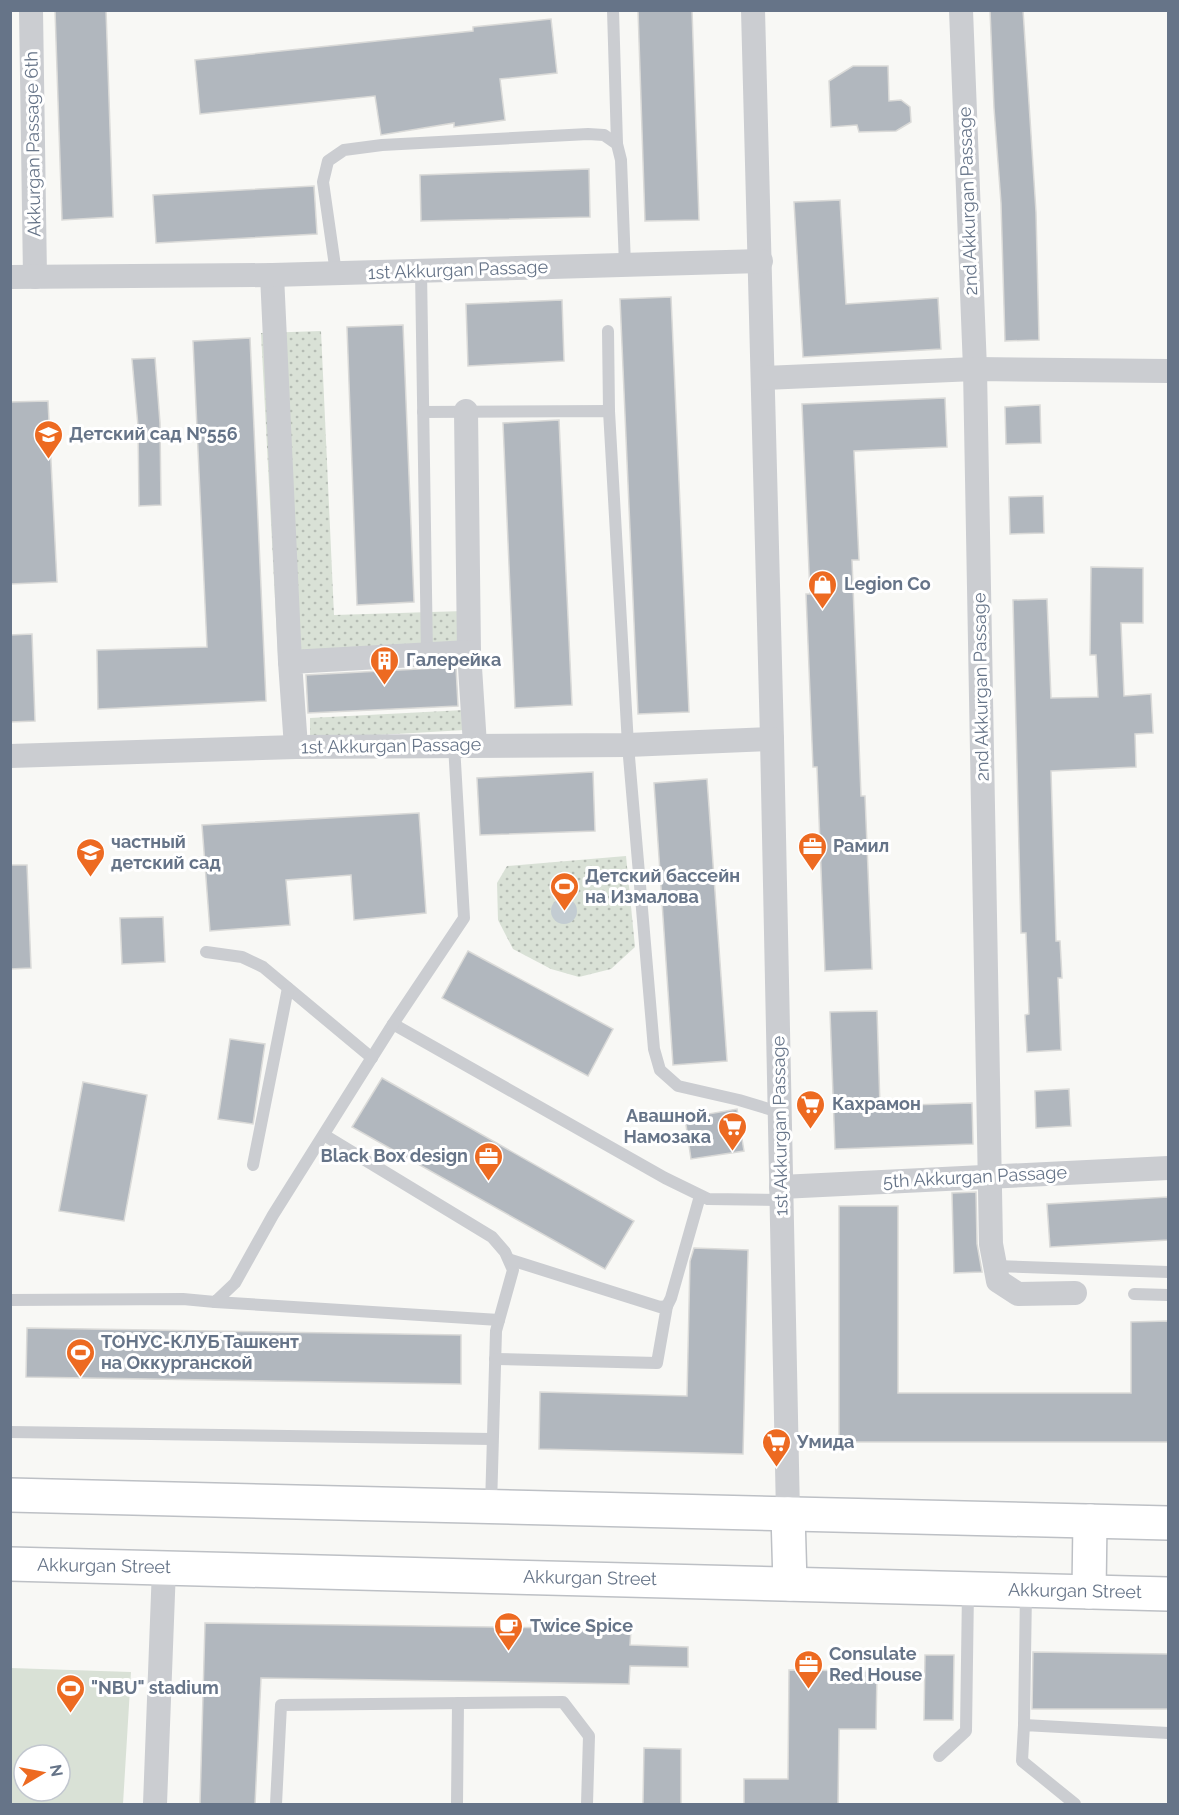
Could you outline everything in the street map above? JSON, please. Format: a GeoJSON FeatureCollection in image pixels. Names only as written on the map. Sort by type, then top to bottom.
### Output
{"type":"FeatureCollection","features":[{"type":"Feature","properties":{"kind":"main road"},"geometry":{"type":"LineString","coordinates":[[10,1495],[1168,1523]]}},
{"type":"Feature","properties":{"kind":"main road"},"geometry":{"type":"LineString","coordinates":[[788,1514],[790,1584]]}},
{"type":"Feature","properties":{"kind":"main road"},"geometry":{"type":"LineString","coordinates":[[1089,1592],[1090,1521]]}},
{"type":"Feature","properties":{"kind":"main road","name":"Akkurgan Street"},"geometry":{"type":"LineString","coordinates":[[10,1564],[1168,1594]]}},
{"type":"Feature","properties":{"kind":"street","name":"Akkurgan Passage 6th"},"geometry":{"type":"LineString","coordinates":[[31,10],[35,277]]}},
{"type":"Feature","properties":{"kind":"street","name":"1st Akkurgan Passage"},"geometry":{"type":"LineString","coordinates":[[753,10],[764,378],[788,1514]]}},
{"type":"Feature","properties":{"kind":"street","name":"2nd Akkurgan Passage"},"geometry":{"type":"LineString","coordinates":[[962,10],[975,369],[991,1244],[998,1281],[1018,1294],[1075,1293]]}},
{"type":"Feature","properties":{"kind":"street","name":"1st Akkurgan Passage"},"geometry":{"type":"LineString","coordinates":[[10,277],[272,275],[761,261]]}},
{"type":"Feature","properties":{"kind":"street"},"geometry":{"type":"LineString","coordinates":[[272,275],[296,747]]}},
{"type":"Feature","properties":{"kind":"street"},"geometry":{"type":"LineString","coordinates":[[764,378],[975,369],[1168,371]]}},
{"type":"Feature","properties":{"kind":"street"},"geometry":{"type":"LineString","coordinates":[[465,745],[469,652],[466,411]]}},
{"type":"Feature","properties":{"kind":"street"},"geometry":{"type":"LineString","coordinates":[[290,662],[469,652]]}},
{"type":"Feature","properties":{"kind":"street","name":"1st Akkurgan Passage"},"geometry":{"type":"LineString","coordinates":[[10,756],[296,747],[628,745],[772,739]]}},
{"type":"Feature","properties":{"kind":"street","name":"5th Akkurgan Passage"},"geometry":{"type":"LineString","coordinates":[[781,1193],[991,1176],[1168,1168]]}},
{"type":"Feature","properties":{"kind":"street"},"geometry":{"type":"LineString","coordinates":[[155,1804],[164,1568]]}},
{"type":"Feature","properties":{"kind":"lane"},"geometry":{"type":"LineString","coordinates":[[613,10],[617,144],[621,160],[625,265]]}},
{"type":"Feature","properties":{"kind":"lane"},"geometry":{"type":"LineString","coordinates":[[336,273],[323,182],[328,161],[344,150],[382,145],[588,134],[604,135],[617,144]]}},
{"type":"Feature","properties":{"kind":"lane"},"geometry":{"type":"LineString","coordinates":[[421,271],[427,654]]}},
{"type":"Feature","properties":{"kind":"lane"},"geometry":{"type":"LineString","coordinates":[[608,331],[609,411],[628,745],[651,1025],[660,1070],[678,1086],[779,1112]]}},
{"type":"Feature","properties":{"kind":"lane"},"geometry":{"type":"LineString","coordinates":[[423,412],[609,411]]}},
{"type":"Feature","properties":{"kind":"lane"},"geometry":{"type":"LineString","coordinates":[[215,1302],[235,1283],[273,1215],[393,1024],[464,918],[465,745]]}},
{"type":"Feature","properties":{"kind":"lane"},"geometry":{"type":"LineString","coordinates":[[206,952],[242,957],[262,967],[372,1058]]}},
{"type":"Feature","properties":{"kind":"lane"},"geometry":{"type":"LineString","coordinates":[[252,1165],[288,988]]}},
{"type":"Feature","properties":{"kind":"lane"},"geometry":{"type":"LineString","coordinates":[[393,1024],[576,1129],[700,1196],[708,1199],[781,1193]]}},
{"type":"Feature","properties":{"kind":"lane"},"geometry":{"type":"LineString","coordinates":[[324,1135],[492,1237],[511,1260],[513,1270],[496,1331],[491,1507]]}},
{"type":"Feature","properties":{"kind":"lane"},"geometry":{"type":"LineString","coordinates":[[495,1359],[657,1363],[667,1306],[700,1196]]}},
{"type":"Feature","properties":{"kind":"lane"},"geometry":{"type":"LineString","coordinates":[[511,1260],[660,1307],[667,1306]]}},
{"type":"Feature","properties":{"kind":"lane"},"geometry":{"type":"LineString","coordinates":[[995,1266],[1168,1272]]}},
{"type":"Feature","properties":{"kind":"lane"},"geometry":{"type":"LineString","coordinates":[[1134,1294],[1168,1295]]}},
{"type":"Feature","properties":{"kind":"lane"},"geometry":{"type":"LineString","coordinates":[[10,1300],[183,1299],[499,1320]]}},
{"type":"Feature","properties":{"kind":"lane"},"geometry":{"type":"LineString","coordinates":[[10,1432],[492,1439]]}},
{"type":"Feature","properties":{"kind":"lane"},"geometry":{"type":"LineString","coordinates":[[939,1756],[966,1731],[968,1588]]}},
{"type":"Feature","properties":{"kind":"lane"},"geometry":{"type":"LineString","coordinates":[[1026,1590],[1022,1761],[1075,1804]]}},
{"type":"Feature","properties":{"kind":"lane"},"geometry":{"type":"LineString","coordinates":[[276,1804],[281,1705],[563,1702],[589,1736],[587,1804]]}},
{"type":"Feature","properties":{"kind":"lane"},"geometry":{"type":"LineString","coordinates":[[457,1804],[458,1703]]}},
{"type":"Feature","properties":{"kind":"lane"},"geometry":{"type":"LineString","coordinates":[[1024,1725],[1168,1733]]}},
{"type":"Feature","properties":{"kind":"shaded area"},"geometry":{"type":"Polygon","coordinates":[[[321,331],[334,615],[464,611],[466,647],[278,656],[261,333],[321,331]]]}},
{"type":"Feature","properties":{"kind":"shaded area"},"geometry":{"type":"Polygon","coordinates":[[[464,710],[465,730],[310,739],[310,718],[464,710]]]}},
{"type":"Feature","properties":{"kind":"shaded area"},"geometry":{"type":"Polygon","coordinates":[[[626,856],[635,947],[611,969],[579,977],[551,969],[513,949],[498,920],[497,883],[507,866],[626,856]]]}},
{"type":"Feature","properties":{"kind":"shaded area","name":"Детский бассейн на Измалова"},"geometry":{"type":"Polygon","coordinates":[[[564,898],[573,902],[577,911],[573,920],[564,924],[555,920],[551,911],[555,902],[564,898]]]}},
{"type":"Feature","properties":{"kind":"shaded area","name":"\"NBU\" stadium"},"geometry":{"type":"Polygon","coordinates":[[[11,1668],[131,1672],[123,1804],[11,1804],[11,1668]]]}},
{"type":"Feature","properties":{"kind":"building"},"geometry":{"type":"Polygon","coordinates":[[[55,10],[106,10],[113,217],[62,220],[55,10]]]}},
{"type":"Feature","properties":{"kind":"building"},"geometry":{"type":"Polygon","coordinates":[[[638,10],[692,10],[699,220],[645,221],[638,10]]]}},
{"type":"Feature","properties":{"kind":"building"},"geometry":{"type":"Polygon","coordinates":[[[990,10],[1023,10],[1036,212],[1039,340],[1005,341],[1001,203],[990,10]]]}},
{"type":"Feature","properties":{"kind":"building"},"geometry":{"type":"Polygon","coordinates":[[[551,19],[557,73],[500,79],[505,120],[454,127],[454,123],[381,135],[375,96],[200,114],[195,60],[473,31],[473,27],[551,19]]]}},
{"type":"Feature","properties":{"kind":"building"},"geometry":{"type":"Polygon","coordinates":[[[853,66],[888,66],[889,101],[901,100],[910,107],[911,122],[896,131],[859,132],[857,125],[831,127],[829,81],[853,66]]]}},
{"type":"Feature","properties":{"kind":"building"},"geometry":{"type":"Polygon","coordinates":[[[589,169],[590,217],[421,221],[420,175],[589,169]]]}},
{"type":"Feature","properties":{"kind":"building"},"geometry":{"type":"Polygon","coordinates":[[[314,186],[317,234],[156,243],[153,195],[314,186]]]}},
{"type":"Feature","properties":{"kind":"building"},"geometry":{"type":"Polygon","coordinates":[[[840,200],[846,304],[938,298],[941,349],[803,357],[794,202],[840,200]]]}},
{"type":"Feature","properties":{"kind":"building"},"geometry":{"type":"Polygon","coordinates":[[[671,297],[689,712],[638,714],[620,299],[671,297]]]}},
{"type":"Feature","properties":{"kind":"building"},"geometry":{"type":"Polygon","coordinates":[[[562,300],[564,361],[468,366],[466,304],[562,300]]]}},
{"type":"Feature","properties":{"kind":"building"},"geometry":{"type":"Polygon","coordinates":[[[403,325],[414,602],[357,605],[347,327],[403,325]]]}},
{"type":"Feature","properties":{"kind":"building"},"geometry":{"type":"Polygon","coordinates":[[[250,338],[266,701],[98,709],[97,650],[207,647],[193,341],[250,338]]]}},
{"type":"Feature","properties":{"kind":"building"},"geometry":{"type":"Polygon","coordinates":[[[155,358],[160,423],[161,505],[139,506],[138,426],[132,359],[155,358]]]}},
{"type":"Feature","properties":{"kind":"building"},"geometry":{"type":"Polygon","coordinates":[[[945,398],[947,447],[854,451],[859,560],[852,560],[861,796],[865,796],[872,969],[825,971],[817,767],[813,767],[806,594],[810,594],[802,404],[945,398]]]}},
{"type":"Feature","properties":{"kind":"building"},"geometry":{"type":"Polygon","coordinates":[[[48,401],[57,582],[10,584],[10,402],[48,401]]]}},
{"type":"Feature","properties":{"kind":"building"},"geometry":{"type":"Polygon","coordinates":[[[1040,405],[1041,443],[1006,444],[1005,407],[1040,405]]]}},
{"type":"Feature","properties":{"kind":"building"},"geometry":{"type":"Polygon","coordinates":[[[559,420],[572,705],[515,708],[503,423],[559,420]]]}},
{"type":"Feature","properties":{"kind":"building"},"geometry":{"type":"Polygon","coordinates":[[[1043,496],[1044,533],[1010,534],[1009,497],[1043,496]]]}},
{"type":"Feature","properties":{"kind":"building"},"geometry":{"type":"Polygon","coordinates":[[[1091,567],[1143,568],[1143,623],[1121,623],[1124,696],[1151,694],[1153,733],[1135,734],[1136,767],[1051,771],[1056,941],[1060,941],[1062,978],[1058,978],[1061,1050],[1027,1052],[1025,1015],[1029,1014],[1026,933],[1021,933],[1013,600],[1047,599],[1051,698],[1098,697],[1096,655],[1090,655],[1091,567]]]}},
{"type":"Feature","properties":{"kind":"building"},"geometry":{"type":"Polygon","coordinates":[[[32,634],[35,721],[10,722],[10,635],[32,634]]]}},
{"type":"Feature","properties":{"kind":"building","name":"Галерейка"},"geometry":{"type":"Polygon","coordinates":[[[456,667],[458,706],[308,713],[306,675],[456,667]]]}},
{"type":"Feature","properties":{"kind":"building"},"geometry":{"type":"Polygon","coordinates":[[[593,772],[595,831],[480,835],[477,778],[593,772]]]}},
{"type":"Feature","properties":{"kind":"building"},"geometry":{"type":"Polygon","coordinates":[[[707,779],[727,1061],[673,1065],[654,783],[707,779]]]}},
{"type":"Feature","properties":{"kind":"building"},"geometry":{"type":"Polygon","coordinates":[[[419,813],[426,913],[354,920],[351,875],[286,880],[290,925],[210,931],[202,825],[419,813]]]}},
{"type":"Feature","properties":{"kind":"building"},"geometry":{"type":"Polygon","coordinates":[[[10,865],[27,865],[31,968],[10,969],[10,865]]]}},
{"type":"Feature","properties":{"kind":"building"},"geometry":{"type":"Polygon","coordinates":[[[163,917],[165,962],[122,964],[120,918],[163,917]]]}},
{"type":"Feature","properties":{"kind":"building"},"geometry":{"type":"Polygon","coordinates":[[[468,951],[613,1029],[588,1076],[442,998],[468,951]]]}},
{"type":"Feature","properties":{"kind":"building"},"geometry":{"type":"Polygon","coordinates":[[[877,1011],[880,1106],[972,1103],[973,1144],[835,1149],[830,1012],[877,1011]]]}},
{"type":"Feature","properties":{"kind":"building"},"geometry":{"type":"Polygon","coordinates":[[[230,1039],[265,1044],[253,1124],[218,1119],[230,1039]]]}},
{"type":"Feature","properties":{"kind":"building"},"geometry":{"type":"Polygon","coordinates":[[[382,1078],[634,1221],[605,1269],[352,1127],[382,1078]]]}},
{"type":"Feature","properties":{"kind":"building"},"geometry":{"type":"Polygon","coordinates":[[[83,1082],[147,1095],[124,1221],[59,1211],[83,1082]]]}},
{"type":"Feature","properties":{"kind":"building"},"geometry":{"type":"Polygon","coordinates":[[[1069,1089],[1071,1126],[1036,1128],[1035,1091],[1069,1089]]]}},
{"type":"Feature","properties":{"kind":"building"},"geometry":{"type":"Polygon","coordinates":[[[737,1109],[744,1151],[691,1159],[685,1118],[737,1109]]]}},
{"type":"Feature","properties":{"kind":"building"},"geometry":{"type":"Polygon","coordinates":[[[976,1192],[977,1244],[982,1272],[954,1273],[952,1193],[976,1192]]]}},
{"type":"Feature","properties":{"kind":"building"},"geometry":{"type":"Polygon","coordinates":[[[1168,1197],[1168,1240],[1050,1247],[1047,1204],[1168,1197]]]}},
{"type":"Feature","properties":{"kind":"building"},"geometry":{"type":"Polygon","coordinates":[[[839,1206],[898,1206],[898,1393],[1131,1393],[1131,1322],[1168,1321],[1168,1442],[839,1442],[839,1206]]]}},
{"type":"Feature","properties":{"kind":"building"},"geometry":{"type":"Polygon","coordinates":[[[694,1248],[748,1250],[743,1454],[539,1449],[540,1392],[687,1396],[690,1261],[694,1248]]]}},
{"type":"Feature","properties":{"kind":"building"},"geometry":{"type":"Polygon","coordinates":[[[27,1328],[461,1335],[461,1384],[26,1377],[27,1328]]]}},
{"type":"Feature","properties":{"kind":"building"},"geometry":{"type":"Polygon","coordinates":[[[205,1623],[631,1629],[630,1645],[688,1647],[688,1667],[630,1666],[629,1684],[261,1678],[255,1804],[200,1804],[205,1623]]]}},
{"type":"Feature","properties":{"kind":"building"},"geometry":{"type":"Polygon","coordinates":[[[1033,1652],[1168,1654],[1168,1709],[1032,1709],[1033,1652]]]}},
{"type":"Feature","properties":{"kind":"building"},"geometry":{"type":"Polygon","coordinates":[[[925,1655],[954,1655],[953,1720],[924,1720],[925,1655]]]}},
{"type":"Feature","properties":{"kind":"building"},"geometry":{"type":"Polygon","coordinates":[[[789,1670],[877,1671],[876,1729],[839,1729],[838,1804],[744,1804],[744,1779],[788,1779],[789,1670]]]}},
{"type":"Feature","properties":{"kind":"building"},"geometry":{"type":"Polygon","coordinates":[[[644,1748],[681,1749],[681,1804],[643,1804],[644,1748]]]}},
{"type":"Feature","properties":{"kind":"place","name":"Детский сад №556"},"geometry":{"type":"Point","coordinates":[48,460]}},
{"type":"Feature","properties":{"kind":"place","name":"Legion Co"},"geometry":{"type":"Point","coordinates":[823,610]}},
{"type":"Feature","properties":{"kind":"place","name":"Галерейка"},"geometry":{"type":"Point","coordinates":[385,686]}},
{"type":"Feature","properties":{"kind":"place","name":"Рамил"},"geometry":{"type":"Point","coordinates":[812,872]}},
{"type":"Feature","properties":{"kind":"place","name":"частный детский сад"},"geometry":{"type":"Point","coordinates":[90,878]}},
{"type":"Feature","properties":{"kind":"place","name":"Детский бассейн на Измалова"},"geometry":{"type":"Point","coordinates":[564,912]}},
{"type":"Feature","properties":{"kind":"place","name":"Кахрамон"},"geometry":{"type":"Point","coordinates":[811,1130]}},
{"type":"Feature","properties":{"kind":"place","name":"Авашной. Намозака"},"geometry":{"type":"Point","coordinates":[732,1152]}},
{"type":"Feature","properties":{"kind":"place","name":"Black Box design"},"geometry":{"type":"Point","coordinates":[489,1182]}},
{"type":"Feature","properties":{"kind":"place","name":"ТОНУС-КЛУБ Ташкент на Оккурганской"},"geometry":{"type":"Point","coordinates":[80,1378]}},
{"type":"Feature","properties":{"kind":"place","name":"Умида"},"geometry":{"type":"Point","coordinates":[776,1468]}},
{"type":"Feature","properties":{"kind":"place","name":"Twice Spice"},"geometry":{"type":"Point","coordinates":[509,1652]}},
{"type":"Feature","properties":{"kind":"place","name":"Consulate Red House"},"geometry":{"type":"Point","coordinates":[808,1690]}},
{"type":"Feature","properties":{"kind":"place","name":"\"NBU\" stadium"},"geometry":{"type":"Point","coordinates":[70,1714]}}]}
